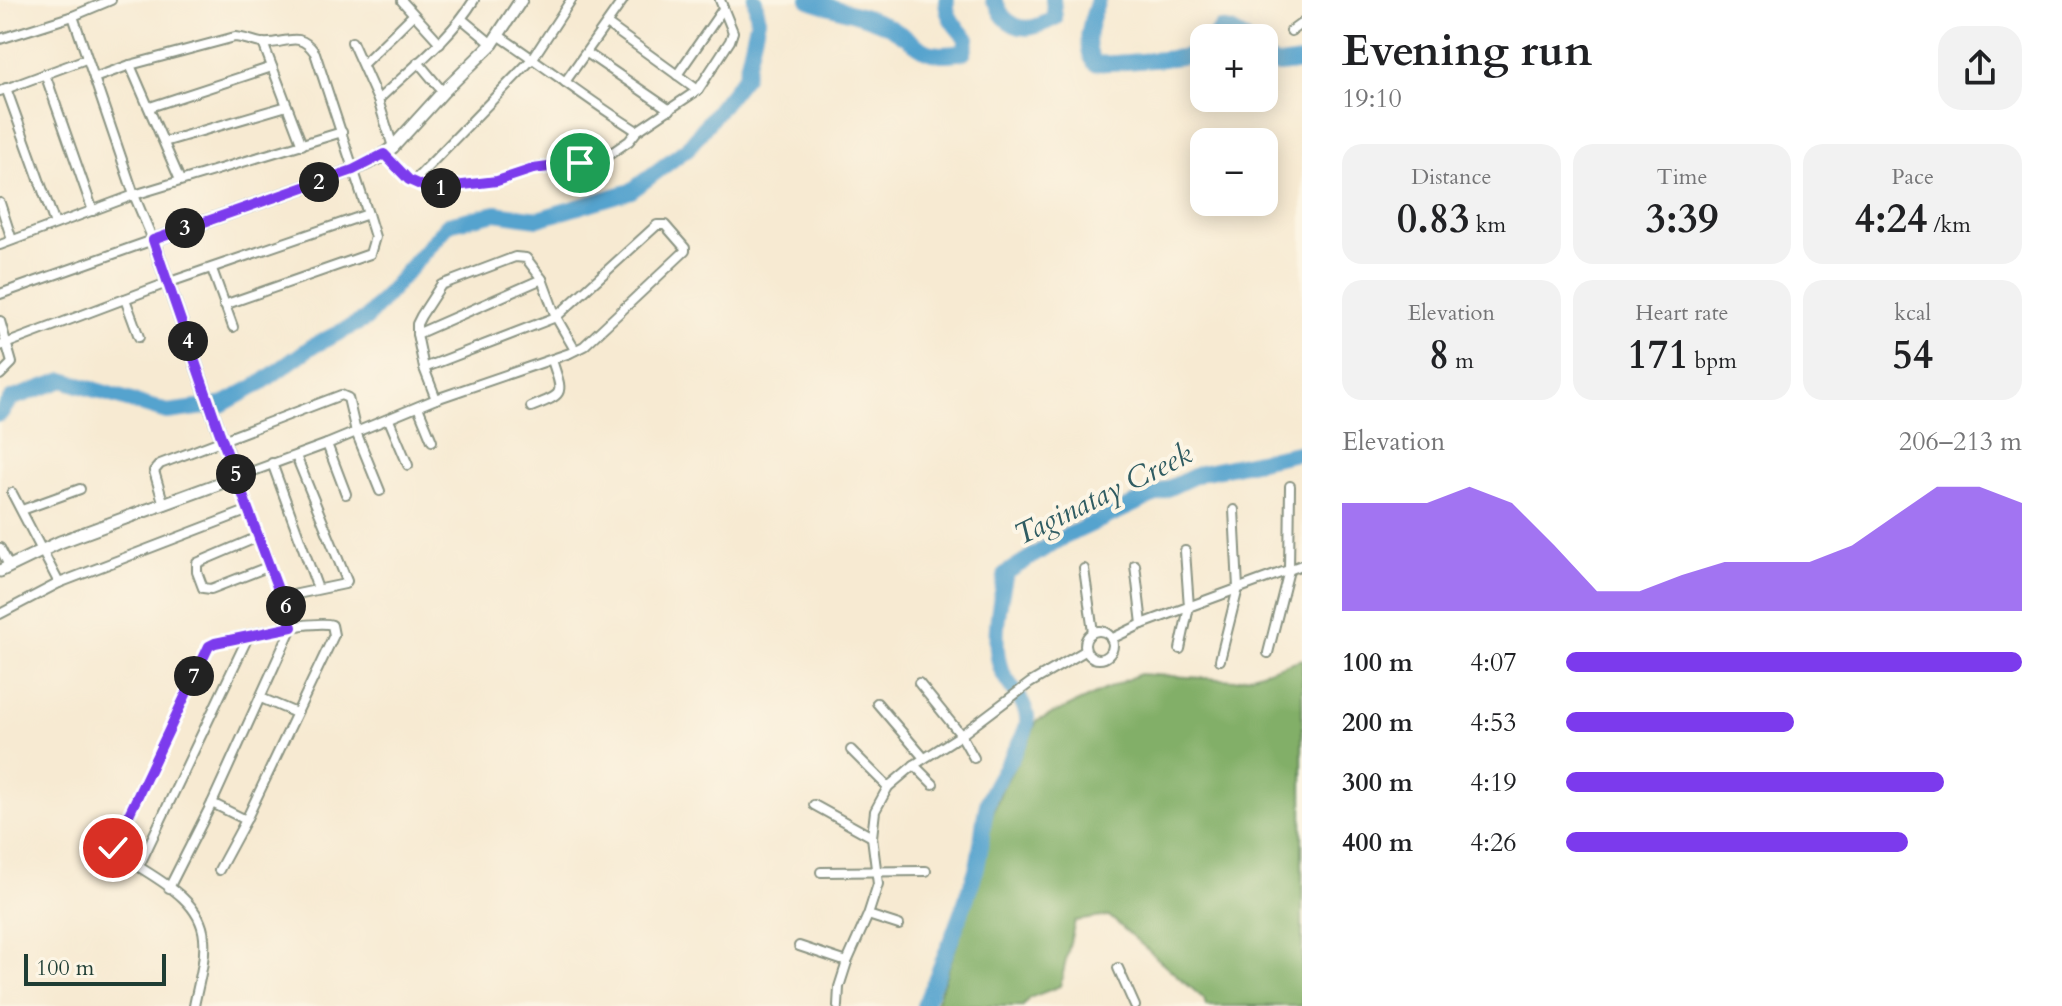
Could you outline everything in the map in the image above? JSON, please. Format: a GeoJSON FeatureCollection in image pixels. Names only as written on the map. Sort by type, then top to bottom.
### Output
{"type":"FeatureCollection","features":[{"type":"Feature","properties":{"kind":"street"},"geometry":{"type":"LineString","coordinates":[[0,39],[73,16],[111,0]]}},
{"type":"Feature","properties":{"kind":"street"},"geometry":{"type":"LineString","coordinates":[[378,100],[440,43],[474,0]]}},
{"type":"Feature","properties":{"kind":"street"},"geometry":{"type":"LineString","coordinates":[[0,294],[353,170],[389,150],[495,40],[521,0]]}},
{"type":"Feature","properties":{"kind":"street"},"geometry":{"type":"LineString","coordinates":[[413,182],[533,58],[571,0]]}},
{"type":"Feature","properties":{"kind":"street"},"geometry":{"type":"LineString","coordinates":[[565,82],[623,0]]}},
{"type":"Feature","properties":{"kind":"street"},"geometry":{"type":"LineString","coordinates":[[402,1],[440,43]]}},
{"type":"Feature","properties":{"kind":"street"},"geometry":{"type":"LineString","coordinates":[[352,42],[378,100],[389,150],[413,182],[429,189],[497,181],[533,169],[604,158],[629,141],[637,131],[698,90],[733,32],[721,5],[677,75]]}},
{"type":"Feature","properties":{"kind":"street"},"geometry":{"type":"LineString","coordinates":[[363,64],[413,15]]}},
{"type":"Feature","properties":{"kind":"street"},"geometry":{"type":"LineString","coordinates":[[73,16],[220,436],[292,627],[212,803],[169,888]]}},
{"type":"Feature","properties":{"kind":"street"},"geometry":{"type":"LineString","coordinates":[[462,19],[495,40],[533,58],[583,97],[637,131]]}},
{"type":"Feature","properties":{"kind":"street"},"geometry":{"type":"LineString","coordinates":[[1291,31],[1302,23]]}},
{"type":"Feature","properties":{"kind":"street"},"geometry":{"type":"LineString","coordinates":[[607,24],[698,90]]}},
{"type":"Feature","properties":{"kind":"street"},"geometry":{"type":"LineString","coordinates":[[94,78],[130,65],[235,37],[263,43],[293,39],[309,44],[315,53],[375,237],[370,254],[224,305]]}},
{"type":"Feature","properties":{"kind":"street"},"geometry":{"type":"LineString","coordinates":[[263,43],[302,145]]}},
{"type":"Feature","properties":{"kind":"street"},"geometry":{"type":"LineString","coordinates":[[587,53],[670,110]]}},
{"type":"Feature","properties":{"kind":"street"},"geometry":{"type":"LineString","coordinates":[[55,224],[3,90],[86,59]]}},
{"type":"Feature","properties":{"kind":"street"},"geometry":{"type":"LineString","coordinates":[[418,62],[443,92]]}},
{"type":"Feature","properties":{"kind":"street"},"geometry":{"type":"LineString","coordinates":[[130,65],[180,180]]}},
{"type":"Feature","properties":{"kind":"street"},"geometry":{"type":"LineString","coordinates":[[150,107],[272,67]]}},
{"type":"Feature","properties":{"kind":"street"},"geometry":{"type":"LineString","coordinates":[[45,74],[93,211]]}},
{"type":"Feature","properties":{"kind":"street"},"geometry":{"type":"LineString","coordinates":[[164,142],[287,106]]}},
{"type":"Feature","properties":{"kind":"street"},"geometry":{"type":"LineString","coordinates":[[0,245],[134,195],[342,132]]}},
{"type":"Feature","properties":{"kind":"street"},"geometry":{"type":"LineString","coordinates":[[0,203],[12,240]]}},
{"type":"Feature","properties":{"kind":"street"},"geometry":{"type":"LineString","coordinates":[[4,345],[167,283],[368,214]]}},
{"type":"Feature","properties":{"kind":"street"},"geometry":{"type":"LineString","coordinates":[[0,548],[4,568],[42,550],[296,456],[436,399],[575,350],[584,346],[685,251],[684,246],[665,225],[657,225],[556,317],[424,368]]}},
{"type":"Feature","properties":{"kind":"street"},"geometry":{"type":"LineString","coordinates":[[436,399],[424,368],[417,334],[421,316],[441,285],[515,257],[526,258],[542,279],[556,317],[575,350]]}},
{"type":"Feature","properties":{"kind":"street"},"geometry":{"type":"LineString","coordinates":[[212,269],[233,327]]}},
{"type":"Feature","properties":{"kind":"street"},"geometry":{"type":"LineString","coordinates":[[417,334],[542,279]]}},
{"type":"Feature","properties":{"kind":"street"},"geometry":{"type":"LineString","coordinates":[[125,299],[139,337]]}},
{"type":"Feature","properties":{"kind":"street"},"geometry":{"type":"LineString","coordinates":[[0,321],[4,345],[12,363],[0,375]]}},
{"type":"Feature","properties":{"kind":"street"},"geometry":{"type":"LineString","coordinates":[[531,407],[556,398],[560,392],[552,360]]}},
{"type":"Feature","properties":{"kind":"street"},"geometry":{"type":"LineString","coordinates":[[164,505],[155,476],[156,467],[220,436],[341,395],[348,398],[356,432],[380,491]]}},
{"type":"Feature","properties":{"kind":"street"},"geometry":{"type":"LineString","coordinates":[[418,407],[432,441]]}},
{"type":"Feature","properties":{"kind":"street"},"geometry":{"type":"LineString","coordinates":[[389,420],[408,465]]}},
{"type":"Feature","properties":{"kind":"street"},"geometry":{"type":"LineString","coordinates":[[327,444],[346,494]]}},
{"type":"Feature","properties":{"kind":"street"},"geometry":{"type":"LineString","coordinates":[[283,597],[345,584],[347,578],[296,456]]}},
{"type":"Feature","properties":{"kind":"street"},"geometry":{"type":"LineString","coordinates":[[272,463],[318,589]]}},
{"type":"Feature","properties":{"kind":"street"},"geometry":{"type":"LineString","coordinates":[[1268,653],[1289,570],[1290,486]]}},
{"type":"Feature","properties":{"kind":"street"},"geometry":{"type":"LineString","coordinates":[[22,510],[80,489]]}},
{"type":"Feature","properties":{"kind":"street"},"geometry":{"type":"LineString","coordinates":[[12,493],[59,583]]}},
{"type":"Feature","properties":{"kind":"street"},"geometry":{"type":"LineString","coordinates":[[0,614],[59,583],[249,510]]}},
{"type":"Feature","properties":{"kind":"street"},"geometry":{"type":"LineString","coordinates":[[1220,660],[1238,588],[1234,510]]}},
{"type":"Feature","properties":{"kind":"street"},"geometry":{"type":"LineString","coordinates":[[258,537],[197,563],[203,588],[211,589],[270,566]]}},
{"type":"Feature","properties":{"kind":"street"},"geometry":{"type":"LineString","coordinates":[[1180,649],[1189,607],[1185,551]]}},
{"type":"Feature","properties":{"kind":"street"},"geometry":{"type":"LineString","coordinates":[[1135,565],[1142,624]]}},
{"type":"Feature","properties":{"kind":"street"},"geometry":{"type":"LineString","coordinates":[[1111,639],[1142,624],[1302,565]]}},
{"type":"Feature","properties":{"kind":"street"},"geometry":{"type":"LineString","coordinates":[[1084,569],[1093,632]]}},
{"type":"Feature","properties":{"kind":"street"},"geometry":{"type":"LineString","coordinates":[[194,1006],[205,940],[193,907],[114,850],[114,844],[209,646],[292,627],[326,623],[334,630],[246,820],[219,870]]}},
{"type":"Feature","properties":{"kind":"street"},"geometry":{"type":"LineString","coordinates":[[1101,631],[1111,639],[1113,648],[1105,658],[1091,657],[1085,651],[1085,642],[1093,632],[1101,631]]}},
{"type":"Feature","properties":{"kind":"street"},"geometry":{"type":"LineString","coordinates":[[139,866],[248,637]]}},
{"type":"Feature","properties":{"kind":"street"},"geometry":{"type":"LineString","coordinates":[[837,1006],[847,962],[878,884],[872,837],[875,811],[888,787],[1030,683],[1085,651]]}},
{"type":"Feature","properties":{"kind":"street"},"geometry":{"type":"LineString","coordinates":[[919,683],[961,735],[974,758]]}},
{"type":"Feature","properties":{"kind":"street"},"geometry":{"type":"LineString","coordinates":[[261,698],[296,713]]}},
{"type":"Feature","properties":{"kind":"street"},"geometry":{"type":"LineString","coordinates":[[877,703],[924,758]]}},
{"type":"Feature","properties":{"kind":"street"},"geometry":{"type":"LineString","coordinates":[[851,750],[888,787]]}},
{"type":"Feature","properties":{"kind":"street"},"geometry":{"type":"LineString","coordinates":[[914,765],[933,784]]}},
{"type":"Feature","properties":{"kind":"street"},"geometry":{"type":"LineString","coordinates":[[212,803],[246,820]]}},
{"type":"Feature","properties":{"kind":"street"},"geometry":{"type":"LineString","coordinates":[[814,805],[872,837]]}},
{"type":"Feature","properties":{"kind":"street"},"geometry":{"type":"LineString","coordinates":[[821,872],[878,874],[926,871]]}},
{"type":"Feature","properties":{"kind":"street"},"geometry":{"type":"LineString","coordinates":[[868,915],[899,925]]}},
{"type":"Feature","properties":{"kind":"street"},"geometry":{"type":"LineString","coordinates":[[799,946],[847,962]]}},
{"type":"Feature","properties":{"kind":"street"},"geometry":{"type":"LineString","coordinates":[[1118,968],[1135,1006]]}},
{"type":"Feature","properties":{"kind":"green space"},"geometry":{"type":"Polygon","coordinates":[[[1302,659],[1302,1006],[1206,1006],[1204,999],[1109,916],[1075,921],[1060,986],[1029,998],[1023,1006],[935,1006],[981,877],[992,815],[1037,721],[1139,674],[1236,680],[1302,659]]]}},
{"type":"Feature","properties":{"kind":"waterway"},"geometry":{"type":"LineString","coordinates":[[0,414],[11,399],[63,380],[167,412],[221,405],[261,383],[311,347],[366,319],[448,224],[496,213],[538,219],[631,191],[688,148],[745,76],[758,19],[755,0]]}},
{"type":"Feature","properties":{"kind":"waterway","name":"Taginatay Creek"},"geometry":{"type":"LineString","coordinates":[[809,0],[883,24],[924,50],[939,54],[964,52],[967,39],[949,16],[947,0]]}},
{"type":"Feature","properties":{"kind":"waterway","name":"Taginatay Creek"},"geometry":{"type":"LineString","coordinates":[[993,0],[1010,23],[1023,28],[1055,18],[1053,0]]}},
{"type":"Feature","properties":{"kind":"waterway","name":"Taginatay Creek"},"geometry":{"type":"LineString","coordinates":[[1098,0],[1088,40],[1094,63],[1190,55]]}},
{"type":"Feature","properties":{"kind":"waterway","name":"Taginatay Creek"},"geometry":{"type":"LineString","coordinates":[[1278,65],[1302,62]]}},
{"type":"Feature","properties":{"kind":"waterway","name":"Taginatay Creek"},"geometry":{"type":"LineString","coordinates":[[924,1006],[976,870],[989,798],[1027,723],[1022,702],[1004,675],[998,658],[998,621],[1006,573],[1058,540],[1201,473],[1302,452]]}},
{"type":"Feature","properties":{"kind":"route"},"geometry":{"type":"LineString","coordinates":[[113,848],[209,646],[292,627],[219,431],[153,240],[353,170],[384,154],[409,180],[429,189],[463,187],[497,181],[533,169],[580,163]]}}]}
